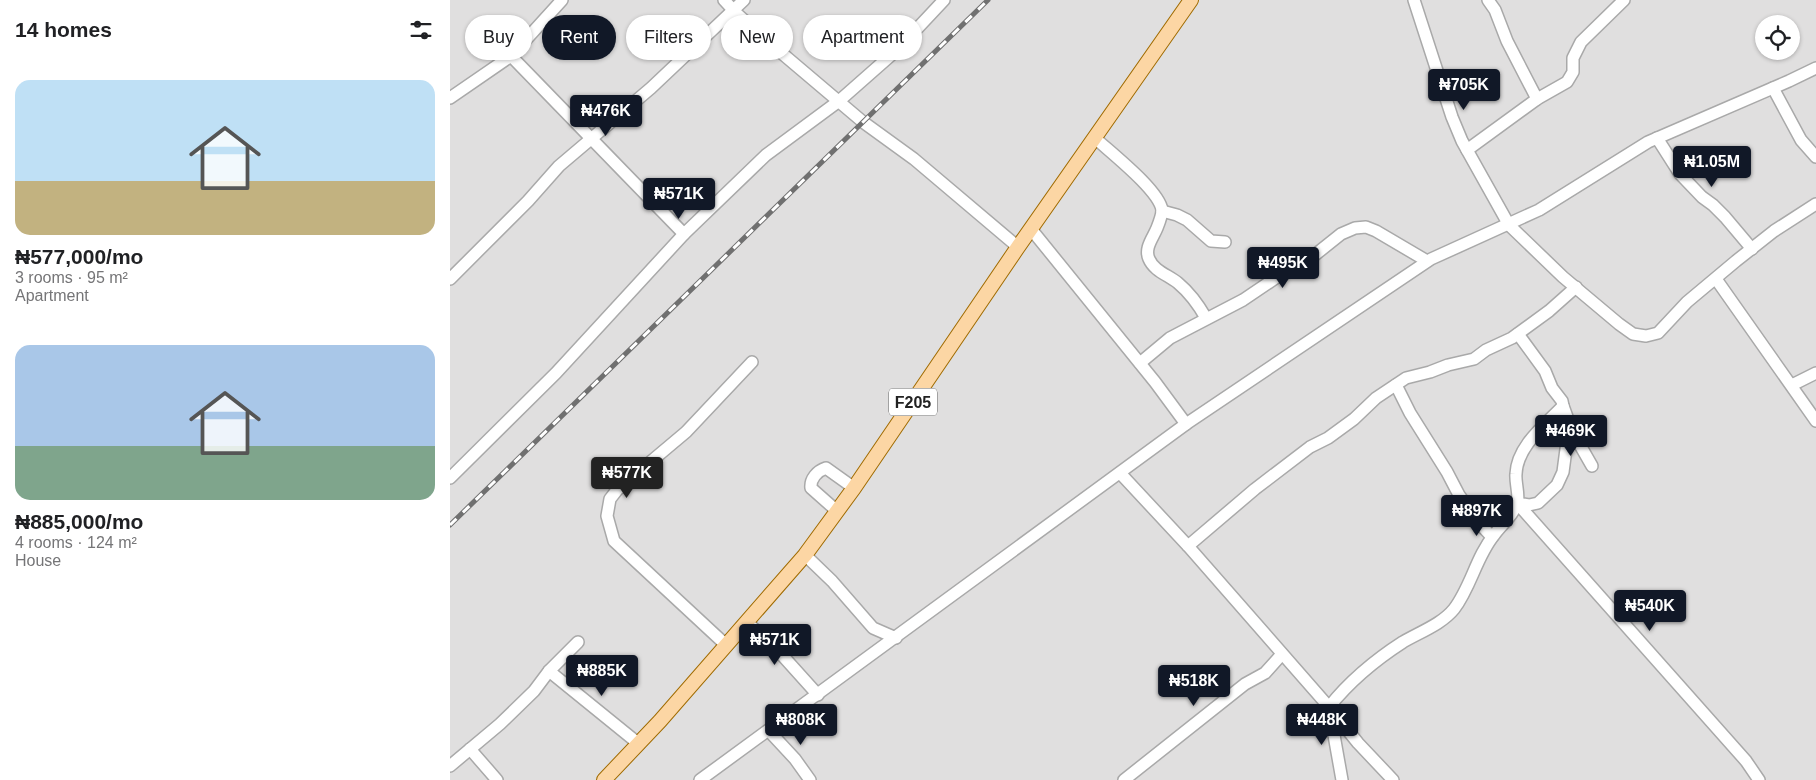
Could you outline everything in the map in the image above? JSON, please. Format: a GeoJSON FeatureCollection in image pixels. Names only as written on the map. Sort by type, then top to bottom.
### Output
{"type":"FeatureCollection","features":[{"type":"Feature","properties":{"kind":"main road","name":"F205"},"geometry":{"type":"LineString","coordinates":[[604,780],[660,721],[805,555],[854,488],[1018,247],[1191,0]]}},
{"type":"Feature","properties":{"kind":"street"},"geometry":{"type":"LineString","coordinates":[[532,33],[562,0]]}},
{"type":"Feature","properties":{"kind":"street"},"geometry":{"type":"LineString","coordinates":[[724,0],[732,10],[863,122],[914,159],[1018,247]]}},
{"type":"Feature","properties":{"kind":"street"},"geometry":{"type":"LineString","coordinates":[[450,279],[528,201],[559,166],[650,88],[744,0]]}},
{"type":"Feature","properties":{"kind":"street"},"geometry":{"type":"LineString","coordinates":[[450,478],[556,373],[684,234],[766,155],[839,101],[898,49],[944,0]]}},
{"type":"Feature","properties":{"kind":"street"},"geometry":{"type":"LineString","coordinates":[[1414,0],[1452,117],[1467,150],[1509,224],[1576,287],[1633,334],[1646,336],[1658,333],[1687,302],[1774,232],[1816,204]]}},
{"type":"Feature","properties":{"kind":"street"},"geometry":{"type":"LineString","coordinates":[[1488,0],[1495,10],[1507,40],[1537,99]]}},
{"type":"Feature","properties":{"kind":"street"},"geometry":{"type":"LineString","coordinates":[[1467,150],[1537,99],[1567,82],[1573,72],[1573,58],[1581,42],[1624,0]]}},
{"type":"Feature","properties":{"kind":"street"},"geometry":{"type":"LineString","coordinates":[[450,98],[505,60]]}},
{"type":"Feature","properties":{"kind":"street"},"geometry":{"type":"LineString","coordinates":[[515,60],[590,140],[684,234]]}},
{"type":"Feature","properties":{"kind":"street"},"geometry":{"type":"LineString","coordinates":[[700,780],[1186,424],[1427,261],[1539,210],[1657,138],[1816,68]]}},
{"type":"Feature","properties":{"kind":"street"},"geometry":{"type":"LineString","coordinates":[[1773,88],[1801,140],[1816,157]]}},
{"type":"Feature","properties":{"kind":"street"},"geometry":{"type":"LineString","coordinates":[[1095,138],[1150,190],[1160,204],[1162,211],[1146,252],[1149,260],[1154,268],[1176,282],[1196,300],[1206,318]]}},
{"type":"Feature","properties":{"kind":"street"},"geometry":{"type":"LineString","coordinates":[[1657,138],[1680,174],[1702,198],[1713,205],[1725,217],[1752,249]]}},
{"type":"Feature","properties":{"kind":"street"},"geometry":{"type":"LineString","coordinates":[[1162,211],[1187,220],[1212,241],[1225,242]]}},
{"type":"Feature","properties":{"kind":"street"},"geometry":{"type":"LineString","coordinates":[[1140,363],[1170,338],[1243,300],[1280,275],[1306,262],[1341,234],[1355,228],[1366,228],[1376,231],[1427,261]]}},
{"type":"Feature","properties":{"kind":"street"},"geometry":{"type":"LineString","coordinates":[[1031,229],[1140,363],[1186,424]]}},
{"type":"Feature","properties":{"kind":"street"},"geometry":{"type":"LineString","coordinates":[[1716,279],[1816,421]]}},
{"type":"Feature","properties":{"kind":"street"},"geometry":{"type":"LineString","coordinates":[[1188,546],[1254,489],[1310,448],[1347,424],[1376,398],[1406,378],[1430,372],[1448,364],[1474,359],[1486,350],[1518,334],[1549,311],[1576,287]]}},
{"type":"Feature","properties":{"kind":"street"},"geometry":{"type":"LineString","coordinates":[[1517,503],[1529,505],[1538,503],[1557,485],[1563,472],[1568,434],[1567,417],[1562,401],[1552,388],[1546,371],[1518,334]]}},
{"type":"Feature","properties":{"kind":"street"},"geometry":{"type":"LineString","coordinates":[[726,645],[667,588],[614,541],[607,516],[610,499],[617,490],[686,432],[752,362]]}},
{"type":"Feature","properties":{"kind":"street"},"geometry":{"type":"LineString","coordinates":[[1792,385],[1816,373]]}},
{"type":"Feature","properties":{"kind":"street"},"geometry":{"type":"LineString","coordinates":[[1396,385],[1410,413],[1459,495],[1492,537]]}},
{"type":"Feature","properties":{"kind":"street"},"geometry":{"type":"LineString","coordinates":[[1342,780],[1329,707],[1343,690],[1371,665],[1403,642],[1430,628],[1452,611],[1461,599],[1492,537],[1517,503],[1516,473],[1519,458],[1540,430],[1562,406]]}},
{"type":"Feature","properties":{"kind":"street"},"geometry":{"type":"LineString","coordinates":[[1568,434],[1580,445],[1592,466]]}},
{"type":"Feature","properties":{"kind":"street"},"geometry":{"type":"LineString","coordinates":[[837,511],[811,488],[811,482],[819,470],[826,468],[854,488]]}},
{"type":"Feature","properties":{"kind":"street"},"geometry":{"type":"LineString","coordinates":[[1120,473],[1188,546],[1329,707],[1358,743],[1393,780]]}},
{"type":"Feature","properties":{"kind":"street"},"geometry":{"type":"LineString","coordinates":[[1517,503],[1746,761],[1759,780]]}},
{"type":"Feature","properties":{"kind":"street"},"geometry":{"type":"LineString","coordinates":[[805,555],[832,581],[872,628],[896,638]]}},
{"type":"Feature","properties":{"kind":"street"},"geometry":{"type":"LineString","coordinates":[[747,622],[782,655],[818,695]]}},
{"type":"Feature","properties":{"kind":"street"},"geometry":{"type":"LineString","coordinates":[[450,766],[534,691],[549,671],[578,642]]}},
{"type":"Feature","properties":{"kind":"street"},"geometry":{"type":"LineString","coordinates":[[1124,780],[1245,684],[1265,673],[1282,654]]}},
{"type":"Feature","properties":{"kind":"street"},"geometry":{"type":"LineString","coordinates":[[549,671],[638,744]]}},
{"type":"Feature","properties":{"kind":"street"},"geometry":{"type":"LineString","coordinates":[[769,731],[810,780]]}},
{"type":"Feature","properties":{"kind":"street"},"geometry":{"type":"LineString","coordinates":[[470,749],[496,780]]}},
{"type":"Feature","properties":{"kind":"shaded area"},"geometry":{"type":"Polygon","coordinates":[[[450,0],[1816,0],[1816,780],[450,780],[450,0]]]}},
{"type":"Feature","properties":{"kind":"railway"},"geometry":{"type":"LineString","coordinates":[[450,525],[988,0]]}}]}
